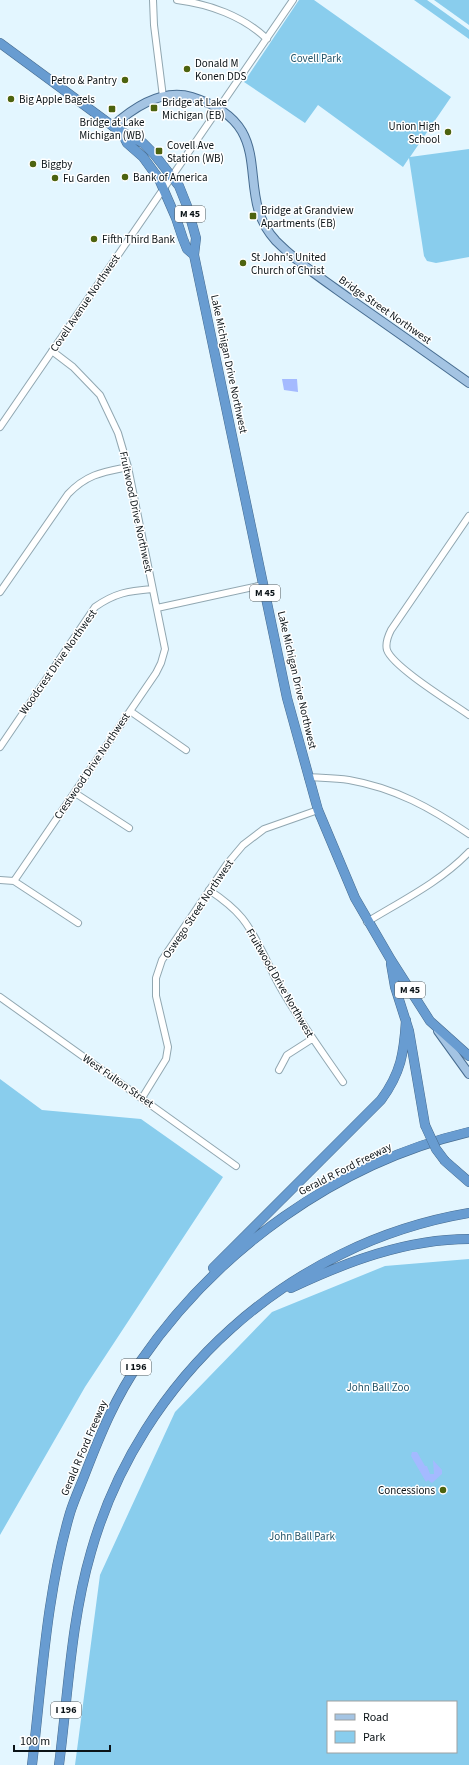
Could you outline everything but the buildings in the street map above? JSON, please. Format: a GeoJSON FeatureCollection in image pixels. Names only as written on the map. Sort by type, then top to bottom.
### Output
{"type":"FeatureCollection","features":[{"type":"Feature","properties":{"kind":"highway","name":"Lake Michigan Drive Northwest"},"geometry":{"type":"LineString","coordinates":[[0,42],[117,129],[143,143],[179,186],[196,238],[194,256],[294,729],[308,777],[318,810],[338,862],[367,922],[430,1021]]}},
{"type":"Feature","properties":{"kind":"highway","name":"Lake Michigan Drive Northwest"},"geometry":{"type":"LineString","coordinates":[[117,129],[128,144],[147,162],[163,189],[176,218],[185,244],[194,256]]}},
{"type":"Feature","properties":{"kind":"highway"},"geometry":{"type":"LineString","coordinates":[[390,960],[395,988],[406,1020],[425,1125],[436,1149],[445,1161],[469,1182]]}},
{"type":"Feature","properties":{"kind":"highway"},"geometry":{"type":"LineString","coordinates":[[180,1309],[193,1288],[381,1100],[391,1087],[399,1069],[403,1053],[406,1020]]}},
{"type":"Feature","properties":{"kind":"highway"},"geometry":{"type":"LineString","coordinates":[[430,1021],[469,1056]]}},
{"type":"Feature","properties":{"kind":"highway","name":"Gerald R Ford Freeway"},"geometry":{"type":"LineString","coordinates":[[32,1765],[52,1591],[70,1512],[114,1405],[139,1363],[180,1309],[212,1276],[244,1248],[304,1203],[373,1166],[407,1152],[469,1132]]}},
{"type":"Feature","properties":{"kind":"highway","name":"I 196"},"geometry":{"type":"LineString","coordinates":[[59,1765],[81,1590],[95,1539],[121,1474],[139,1440],[184,1376],[234,1325],[268,1299],[309,1271],[365,1243],[420,1224],[469,1213]]}},
{"type":"Feature","properties":{"kind":"highway"},"geometry":{"type":"LineString","coordinates":[[268,1299],[324,1272],[379,1253],[420,1244],[469,1239]]}},
{"type":"Feature","properties":{"kind":"main road","name":"Bridge Street Northwest"},"geometry":{"type":"LineString","coordinates":[[117,129],[131,110],[147,101],[163,97],[188,96],[219,108],[235,121],[247,141],[258,208],[266,227],[277,241],[316,274],[469,383]]}},
{"type":"Feature","properties":{"kind":"main road","name":"Lake Michigan Drive Northwest"},"geometry":{"type":"LineString","coordinates":[[430,1021],[469,1074]]}},
{"type":"Feature","properties":{"kind":"street"},"geometry":{"type":"LineString","coordinates":[[156,0],[153,0],[154,25],[163,97]]}},
{"type":"Feature","properties":{"kind":"street"},"geometry":{"type":"LineString","coordinates":[[177,0],[203,5],[226,13],[260,33],[266,39]]}},
{"type":"Feature","properties":{"kind":"street","name":"Covell Avenue Northwest"},"geometry":{"type":"LineString","coordinates":[[0,427],[293,0]]}},
{"type":"Feature","properties":{"kind":"street","name":"Fruitwood Drive Northwest"},"geometry":{"type":"LineString","coordinates":[[52,352],[73,367],[100,395],[118,433],[128,467],[165,649]]}},
{"type":"Feature","properties":{"kind":"street"},"geometry":{"type":"LineString","coordinates":[[0,592],[68,494],[80,482],[94,475],[128,467]]}},
{"type":"Feature","properties":{"kind":"street"},"geometry":{"type":"LineString","coordinates":[[469,516],[387,636],[386,647],[392,658],[406,671],[469,715]]}},
{"type":"Feature","properties":{"kind":"street"},"geometry":{"type":"LineString","coordinates":[[157,608],[263,586]]}},
{"type":"Feature","properties":{"kind":"street","name":"Woodcrest Drive Northwest"},"geometry":{"type":"LineString","coordinates":[[0,747],[95,607],[111,596],[137,590],[152,589]]}},
{"type":"Feature","properties":{"kind":"street","name":"Crestwood Drive Northwest"},"geometry":{"type":"LineString","coordinates":[[14,881],[130,711],[161,663],[165,649]]}},
{"type":"Feature","properties":{"kind":"street"},"geometry":{"type":"LineString","coordinates":[[130,711],[186,750]]}},
{"type":"Feature","properties":{"kind":"street"},"geometry":{"type":"LineString","coordinates":[[308,777],[348,780],[393,793],[435,810],[469,834]]}},
{"type":"Feature","properties":{"kind":"street"},"geometry":{"type":"LineString","coordinates":[[75,793],[129,828]]}},
{"type":"Feature","properties":{"kind":"street","name":"Oswego Street Northwest"},"geometry":{"type":"LineString","coordinates":[[142,1098],[166,1059],[168,1047],[156,996],[156,978],[162,960],[227,864],[243,845],[264,829],[318,810]]}},
{"type":"Feature","properties":{"kind":"street"},"geometry":{"type":"LineString","coordinates":[[367,922],[434,882],[448,872],[469,852]]}},
{"type":"Feature","properties":{"kind":"street"},"geometry":{"type":"LineString","coordinates":[[0,880],[14,881],[78,923]]}},
{"type":"Feature","properties":{"kind":"street","name":"Fruitwood Drive Northwest"},"geometry":{"type":"LineString","coordinates":[[210,890],[228,904],[246,923],[256,939],[279,985],[312,1039],[343,1082]]}},
{"type":"Feature","properties":{"kind":"street","name":"West Fulton Street"},"geometry":{"type":"LineString","coordinates":[[0,997],[236,1166]]}},
{"type":"Feature","properties":{"kind":"street"},"geometry":{"type":"LineString","coordinates":[[279,1070],[287,1055],[312,1039]]}},
{"type":"Feature","properties":{"kind":"green space","name":"Covell Park"},"geometry":{"type":"Polygon","coordinates":[[[299,0],[314,0],[451,97],[410,157],[469,149],[469,257],[436,263],[427,261],[424,256],[409,158],[403,167],[318,105],[305,123],[244,82],[299,0]]]}},
{"type":"Feature","properties":{"kind":"green space"},"geometry":{"type":"Polygon","coordinates":[[[414,0],[427,0],[469,30],[469,39],[414,0]]]}},
{"type":"Feature","properties":{"kind":"green space"},"geometry":{"type":"Polygon","coordinates":[[[434,0],[469,0],[469,25],[434,0]]]}},
{"type":"Feature","properties":{"kind":"green space"},"geometry":{"type":"Polygon","coordinates":[[[0,1079],[42,1110],[141,1119],[223,1177],[85,1387],[0,1535],[0,1079]]]}},
{"type":"Feature","properties":{"kind":"green space","name":"John Ball Park"},"geometry":{"type":"Polygon","coordinates":[[[469,1259],[469,1765],[75,1765],[100,1575],[175,1412],[272,1312],[385,1266],[469,1259]]]}},
{"type":"Feature","properties":{"kind":"shaded area"},"geometry":{"type":"Polygon","coordinates":[[[282,379],[297,379],[298,392],[284,390],[282,379]]]}},
{"type":"Feature","properties":{"kind":"shaded area"},"geometry":{"type":"Polygon","coordinates":[[[412,1452],[417,1452],[425,1466],[427,1466],[430,1474],[434,1474],[433,1460],[442,1470],[442,1474],[432,1483],[428,1480],[426,1482],[411,1456],[412,1452]]]}},
{"type":"Feature","properties":{"kind":"place","name":"Donald M Konen DDS"},"geometry":{"type":"Point","coordinates":[187,69]}},
{"type":"Feature","properties":{"kind":"place","name":"Petro & Pantry"},"geometry":{"type":"Point","coordinates":[125,80]}},
{"type":"Feature","properties":{"kind":"place","name":"Big Apple Bagels"},"geometry":{"type":"Point","coordinates":[11,99]}},
{"type":"Feature","properties":{"kind":"place","name":"Bridge at Lake Michigan (EB)"},"geometry":{"type":"Point","coordinates":[154,108]}},
{"type":"Feature","properties":{"kind":"place","name":"Bridge at Lake Michigan (WB)"},"geometry":{"type":"Point","coordinates":[112,109]}},
{"type":"Feature","properties":{"kind":"place","name":"Union High School"},"geometry":{"type":"Point","coordinates":[448,132]}},
{"type":"Feature","properties":{"kind":"place","name":"Covell Ave Station (WB)"},"geometry":{"type":"Point","coordinates":[159,151]}},
{"type":"Feature","properties":{"kind":"place","name":"Biggby"},"geometry":{"type":"Point","coordinates":[33,164]}},
{"type":"Feature","properties":{"kind":"place","name":"Bank of America"},"geometry":{"type":"Point","coordinates":[125,177]}},
{"type":"Feature","properties":{"kind":"place","name":"Fu Garden"},"geometry":{"type":"Point","coordinates":[55,178]}},
{"type":"Feature","properties":{"kind":"place","name":"Bridge at Grandview Apartments (EB)"},"geometry":{"type":"Point","coordinates":[253,216]}},
{"type":"Feature","properties":{"kind":"place","name":"Fifth Third Bank"},"geometry":{"type":"Point","coordinates":[94,239]}},
{"type":"Feature","properties":{"kind":"place","name":"St John's United Church of Christ"},"geometry":{"type":"Point","coordinates":[243,263]}},
{"type":"Feature","properties":{"kind":"place","name":"Concessions"},"geometry":{"type":"Point","coordinates":[443,1490]}},
{"type":"Feature","properties":{"kind":"park label","name":"John Ball Zoo"},"geometry":{"type":"Point","coordinates":[378,1387]}}]}
